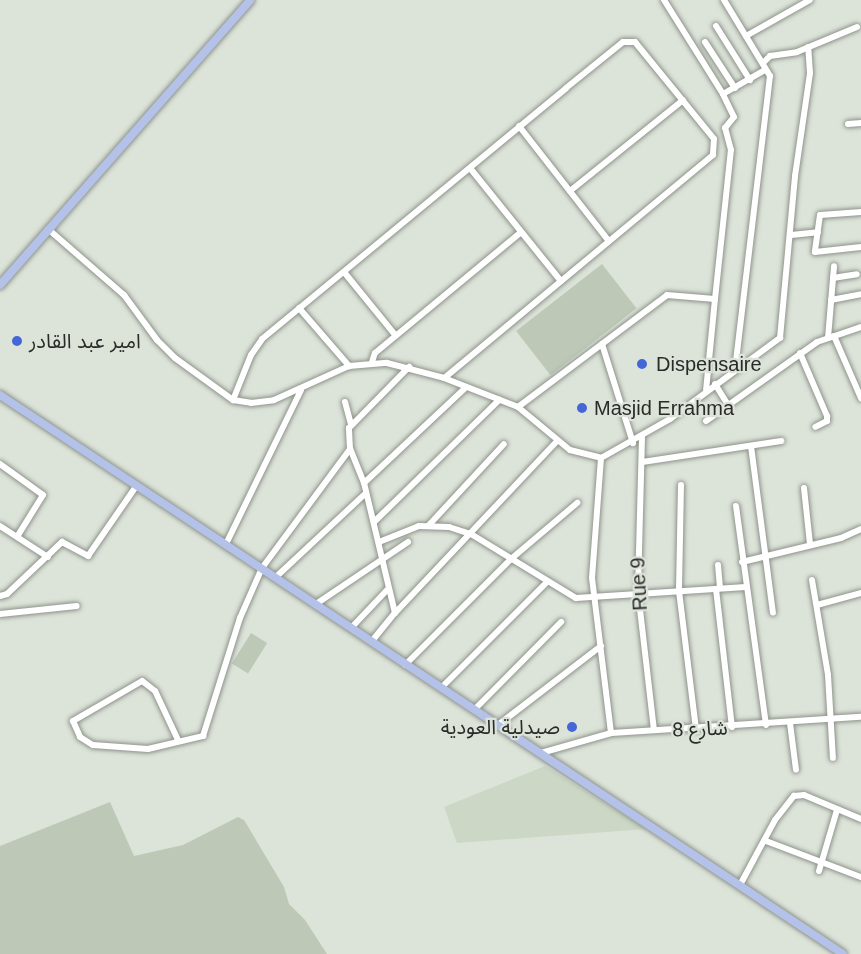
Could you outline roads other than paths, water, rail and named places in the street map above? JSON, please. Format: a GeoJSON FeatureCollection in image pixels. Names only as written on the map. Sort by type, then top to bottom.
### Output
{"type":"FeatureCollection","features":[{"type":"Feature","properties":{"kind":"main road"},"geometry":{"type":"LineString","coordinates":[[0,285],[250,0]]}},
{"type":"Feature","properties":{"kind":"main road"},"geometry":{"type":"LineString","coordinates":[[0,395],[277,576],[405,665],[843,954]]}},
{"type":"Feature","properties":{"kind":"street"},"geometry":{"type":"LineString","coordinates":[[664,0],[723,94],[734,117],[725,128],[731,150],[706,390]]}},
{"type":"Feature","properties":{"kind":"street"},"geometry":{"type":"LineString","coordinates":[[746,36],[810,0]]}},
{"type":"Feature","properties":{"kind":"street"},"geometry":{"type":"LineString","coordinates":[[728,1],[770,76],[735,369]]}},
{"type":"Feature","properties":{"kind":"street"},"geometry":{"type":"LineString","coordinates":[[716,26],[750,80]]}},
{"type":"Feature","properties":{"kind":"street"},"geometry":{"type":"LineString","coordinates":[[723,94],[750,80],[770,56],[808,47],[857,27]]}},
{"type":"Feature","properties":{"kind":"street"},"geometry":{"type":"LineString","coordinates":[[233,400],[257,344],[519,126],[629,40],[638,44],[714,139],[716,147],[710,158],[444,378]]}},
{"type":"Feature","properties":{"kind":"street"},"geometry":{"type":"LineString","coordinates":[[705,42],[735,88]]}},
{"type":"Feature","properties":{"kind":"street"},"geometry":{"type":"LineString","coordinates":[[48,229],[129,299],[167,350],[233,400],[261,402],[301,389],[349,366],[372,362],[409,367],[518,407],[558,441],[578,454],[601,458],[642,437],[782,335],[810,73],[808,47]]}},
{"type":"Feature","properties":{"kind":"street"},"geometry":{"type":"LineString","coordinates":[[570,191],[683,100]]}},
{"type":"Feature","properties":{"kind":"street"},"geometry":{"type":"LineString","coordinates":[[848,124],[861,123]]}},
{"type":"Feature","properties":{"kind":"street"},"geometry":{"type":"LineString","coordinates":[[519,126],[609,242]]}},
{"type":"Feature","properties":{"kind":"street"},"geometry":{"type":"LineString","coordinates":[[716,147],[731,150]]}},
{"type":"Feature","properties":{"kind":"street"},"geometry":{"type":"LineString","coordinates":[[470,168],[561,281]]}},
{"type":"Feature","properties":{"kind":"street"},"geometry":{"type":"LineString","coordinates":[[861,212],[820,215],[815,252],[861,247]]}},
{"type":"Feature","properties":{"kind":"street"},"geometry":{"type":"LineString","coordinates":[[372,362],[375,353],[520,232]]}},
{"type":"Feature","properties":{"kind":"street"},"geometry":{"type":"LineString","coordinates":[[791,235],[818,232]]}},
{"type":"Feature","properties":{"kind":"street"},"geometry":{"type":"LineString","coordinates":[[834,266],[831,337],[861,398]]}},
{"type":"Feature","properties":{"kind":"street"},"geometry":{"type":"LineString","coordinates":[[344,272],[396,336]]}},
{"type":"Feature","properties":{"kind":"street"},"geometry":{"type":"LineString","coordinates":[[833,278],[858,274]]}},
{"type":"Feature","properties":{"kind":"street"},"geometry":{"type":"LineString","coordinates":[[831,300],[861,294]]}},
{"type":"Feature","properties":{"kind":"street"},"geometry":{"type":"LineString","coordinates":[[518,407],[667,295],[715,299]]}},
{"type":"Feature","properties":{"kind":"street"},"geometry":{"type":"LineString","coordinates":[[299,308],[349,366]]}},
{"type":"Feature","properties":{"kind":"street"},"geometry":{"type":"LineString","coordinates":[[706,421],[800,353],[831,337],[861,327]]}},
{"type":"Feature","properties":{"kind":"street"},"geometry":{"type":"LineString","coordinates":[[602,344],[633,443]]}},
{"type":"Feature","properties":{"kind":"street"},"geometry":{"type":"LineString","coordinates":[[800,353],[827,416],[827,421],[815,427]]}},
{"type":"Feature","properties":{"kind":"street"},"geometry":{"type":"LineString","coordinates":[[351,424],[409,367]]}},
{"type":"Feature","properties":{"kind":"street"},"geometry":{"type":"LineString","coordinates":[[715,384],[729,406]]}},
{"type":"Feature","properties":{"kind":"street"},"geometry":{"type":"LineString","coordinates":[[364,483],[465,388]]}},
{"type":"Feature","properties":{"kind":"street"},"geometry":{"type":"LineString","coordinates":[[226,544],[301,389]]}},
{"type":"Feature","properties":{"kind":"street"},"geometry":{"type":"LineString","coordinates":[[374,522],[499,400]]}},
{"type":"Feature","properties":{"kind":"street"},"geometry":{"type":"LineString","coordinates":[[345,402],[351,424],[350,449],[364,483],[379,542],[387,590],[395,613]]}},
{"type":"Feature","properties":{"kind":"street","name":"Rue 9"},"geometry":{"type":"LineString","coordinates":[[642,437],[637,517],[638,591],[654,730]]}},
{"type":"Feature","properties":{"kind":"street"},"geometry":{"type":"LineString","coordinates":[[372,641],[395,613],[558,441]]}},
{"type":"Feature","properties":{"kind":"street"},"geometry":{"type":"LineString","coordinates":[[642,462],[781,441]]}},
{"type":"Feature","properties":{"kind":"street"},"geometry":{"type":"LineString","coordinates":[[379,542],[429,525],[504,444]]}},
{"type":"Feature","properties":{"kind":"street"},"geometry":{"type":"LineString","coordinates":[[751,446],[773,613]]}},
{"type":"Feature","properties":{"kind":"street"},"geometry":{"type":"LineString","coordinates":[[178,740],[155,691],[142,681],[74,721],[80,737],[93,745],[148,748],[178,740],[192,742],[205,732],[240,618],[262,568],[350,449]]}},
{"type":"Feature","properties":{"kind":"street"},"geometry":{"type":"LineString","coordinates":[[601,458],[602,478],[593,541],[594,598],[611,733]]}},
{"type":"Feature","properties":{"kind":"street"},"geometry":{"type":"LineString","coordinates":[[0,464],[43,495],[17,537]]}},
{"type":"Feature","properties":{"kind":"street"},"geometry":{"type":"LineString","coordinates":[[0,589],[3,595],[48,557],[62,542],[88,556],[137,485]]}},
{"type":"Feature","properties":{"kind":"street"},"geometry":{"type":"LineString","coordinates":[[681,485],[679,591],[696,730]]}},
{"type":"Feature","properties":{"kind":"street"},"geometry":{"type":"LineString","coordinates":[[804,488],[810,544]]}},
{"type":"Feature","properties":{"kind":"street"},"geometry":{"type":"LineString","coordinates":[[277,576],[365,494]]}},
{"type":"Feature","properties":{"kind":"street"},"geometry":{"type":"LineString","coordinates":[[405,665],[511,559],[577,504]]}},
{"type":"Feature","properties":{"kind":"street"},"geometry":{"type":"LineString","coordinates":[[736,506],[766,725]]}},
{"type":"Feature","properties":{"kind":"street"},"geometry":{"type":"LineString","coordinates":[[429,525],[471,534],[568,596],[594,598],[638,591],[746,587]]}},
{"type":"Feature","properties":{"kind":"street"},"geometry":{"type":"LineString","coordinates":[[0,526],[48,557]]}},
{"type":"Feature","properties":{"kind":"street"},"geometry":{"type":"LineString","coordinates":[[742,562],[861,529]]}},
{"type":"Feature","properties":{"kind":"street"},"geometry":{"type":"LineString","coordinates":[[316,604],[383,562],[408,542]]}},
{"type":"Feature","properties":{"kind":"street"},"geometry":{"type":"LineString","coordinates":[[718,566],[718,588],[732,727]]}},
{"type":"Feature","properties":{"kind":"street"},"geometry":{"type":"LineString","coordinates":[[812,580],[831,720],[833,758]]}},
{"type":"Feature","properties":{"kind":"street"},"geometry":{"type":"LineString","coordinates":[[441,688],[546,583]]}},
{"type":"Feature","properties":{"kind":"street"},"geometry":{"type":"LineString","coordinates":[[352,627],[387,590]]}},
{"type":"Feature","properties":{"kind":"street"},"geometry":{"type":"LineString","coordinates":[[817,605],[861,593]]}},
{"type":"Feature","properties":{"kind":"street"},"geometry":{"type":"LineString","coordinates":[[0,614],[77,606]]}},
{"type":"Feature","properties":{"kind":"street"},"geometry":{"type":"LineString","coordinates":[[474,710],[561,622]]}},
{"type":"Feature","properties":{"kind":"street"},"geometry":{"type":"LineString","coordinates":[[498,725],[601,646]]}},
{"type":"Feature","properties":{"kind":"street","name":"شارع 8"},"geometry":{"type":"LineString","coordinates":[[541,753],[611,733],[696,730],[861,717]]}},
{"type":"Feature","properties":{"kind":"street"},"geometry":{"type":"LineString","coordinates":[[790,723],[795,770]]}},
{"type":"Feature","properties":{"kind":"street"},"geometry":{"type":"LineString","coordinates":[[740,885],[794,796],[804,795],[861,819]]}},
{"type":"Feature","properties":{"kind":"street"},"geometry":{"type":"LineString","coordinates":[[819,870],[837,810]]}},
{"type":"Feature","properties":{"kind":"street"},"geometry":{"type":"LineString","coordinates":[[766,841],[861,877]]}},
{"type":"Feature","properties":{"kind":"place","name":"امير عبد القادر"},"geometry":{"type":"Point","coordinates":[17,341]}},
{"type":"Feature","properties":{"kind":"place","name":"Dispensaire"},"geometry":{"type":"Point","coordinates":[642,364]}},
{"type":"Feature","properties":{"kind":"place","name":"Masjid Errahma"},"geometry":{"type":"Point","coordinates":[582,408]}},
{"type":"Feature","properties":{"kind":"place","name":"صيدلية العودية"},"geometry":{"type":"Point","coordinates":[572,727]}}]}
